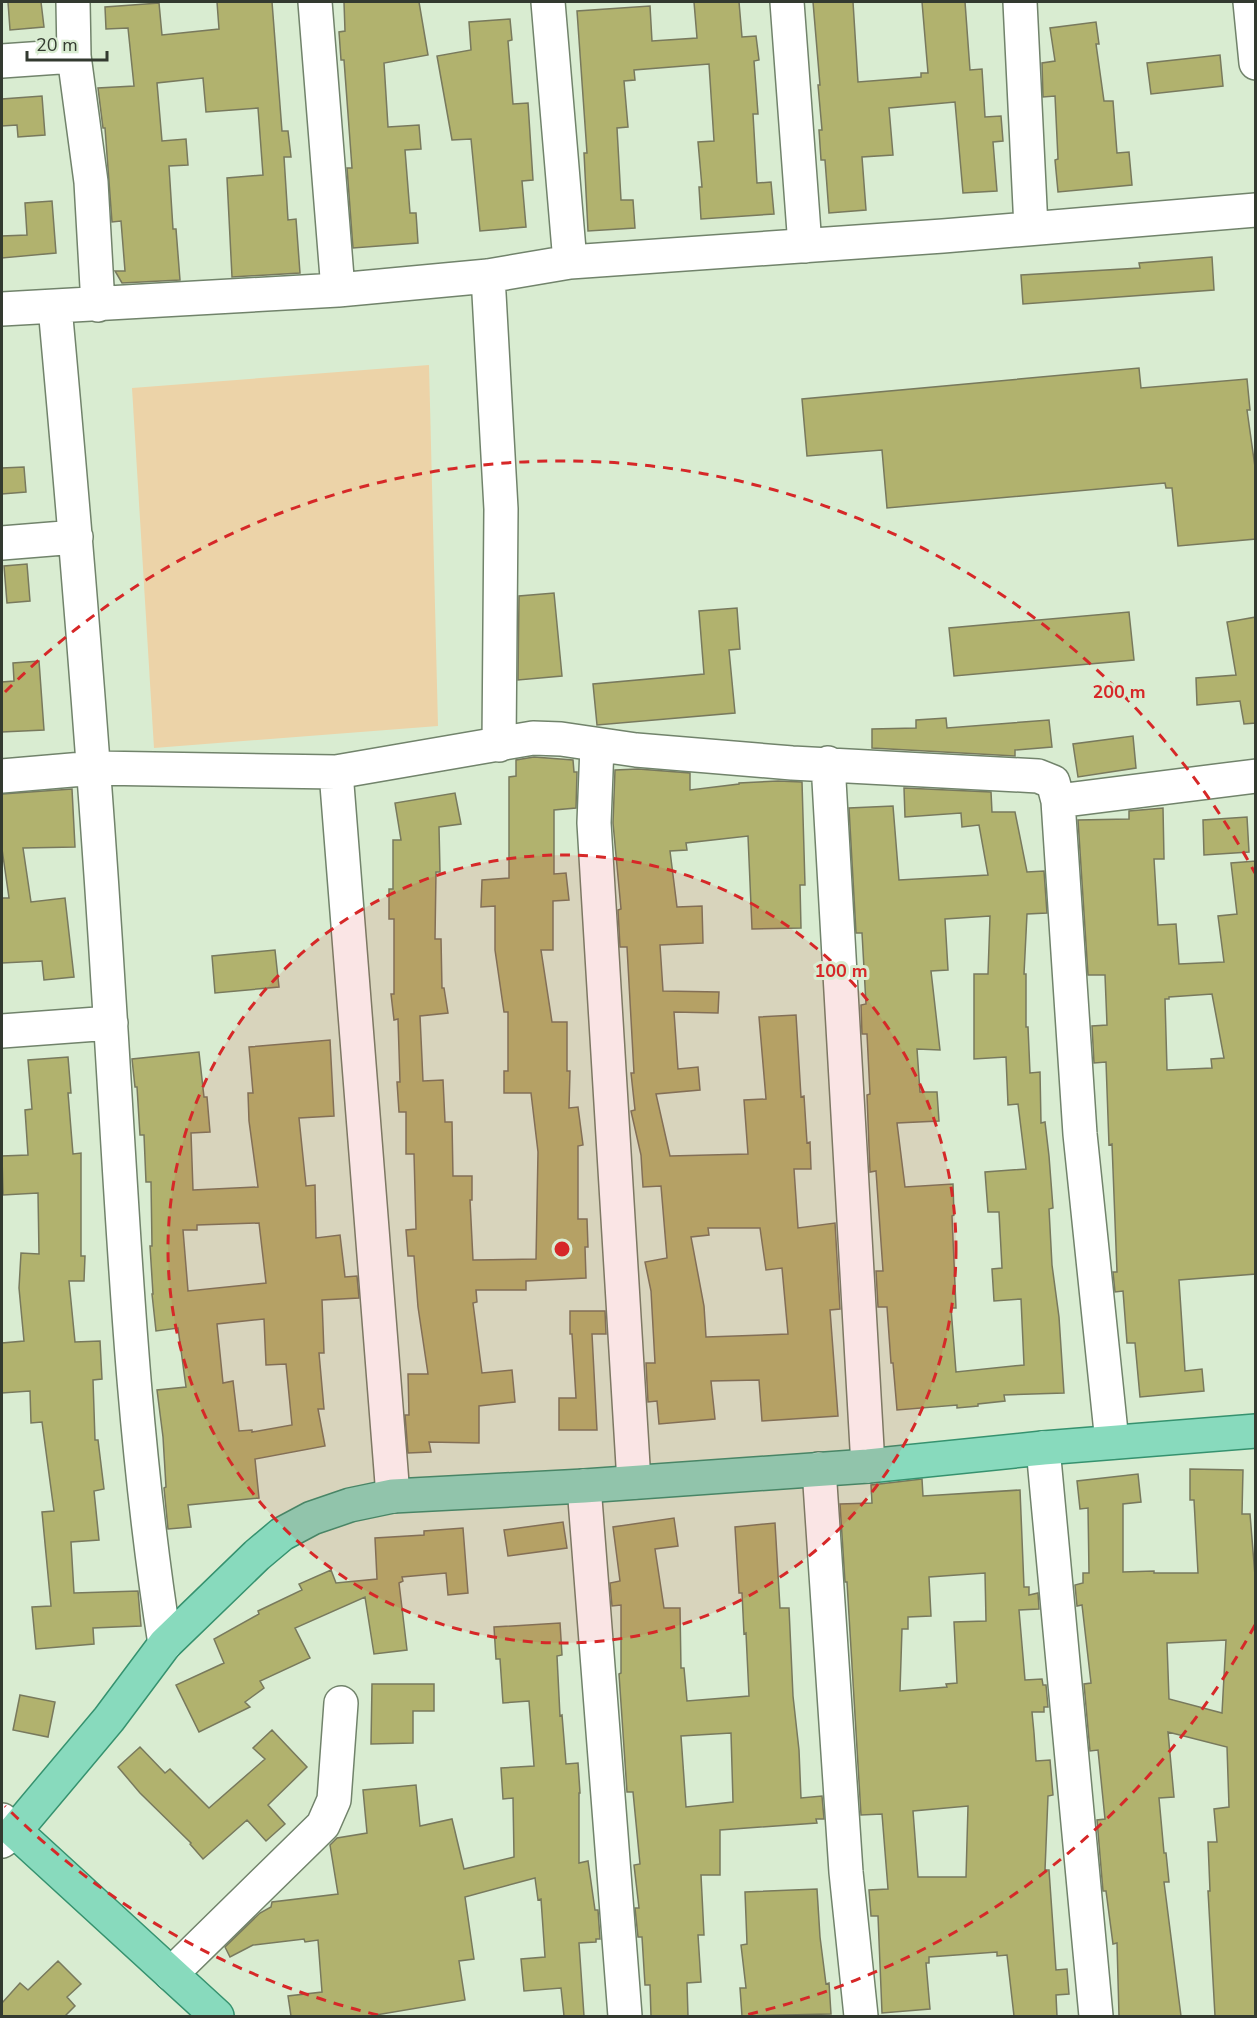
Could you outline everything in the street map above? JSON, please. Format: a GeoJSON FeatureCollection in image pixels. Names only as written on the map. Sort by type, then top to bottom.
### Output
{"type":"FeatureCollection","features":[{"type":"Feature","properties":{"kind":"main road"},"geometry":{"type":"LineString","coordinates":[[216,2016],[6,1831],[110,1719],[165,1644],[282,1534],[312,1518],[350,1505],[393,1496],[584,1486],[868,1466],[1043,1448],[1256,1431]]}},
{"type":"Feature","properties":{"kind":"street"},"geometry":{"type":"LineString","coordinates":[[74,2],[74,56],[91,182],[98,305]]}},
{"type":"Feature","properties":{"kind":"street"},"geometry":{"type":"LineString","coordinates":[[315,2],[338,290]]}},
{"type":"Feature","properties":{"kind":"street"},"geometry":{"type":"LineString","coordinates":[[548,2],[570,262]]}},
{"type":"Feature","properties":{"kind":"street"},"geometry":{"type":"LineString","coordinates":[[787,2],[805,246]]}},
{"type":"Feature","properties":{"kind":"street"},"geometry":{"type":"LineString","coordinates":[[1020,2],[1031,228]]}},
{"type":"Feature","properties":{"kind":"street"},"geometry":{"type":"LineString","coordinates":[[1250,2],[1256,63]]}},
{"type":"Feature","properties":{"kind":"street"},"geometry":{"type":"LineString","coordinates":[[2,61],[74,56]]}},
{"type":"Feature","properties":{"kind":"street"},"geometry":{"type":"LineString","coordinates":[[2,309],[338,290],[489,276],[570,262],[805,246],[1256,210]]}},
{"type":"Feature","properties":{"kind":"street"},"geometry":{"type":"LineString","coordinates":[[489,276],[501,509],[498,745]]}},
{"type":"Feature","properties":{"kind":"street"},"geometry":{"type":"LineString","coordinates":[[56,307],[95,768],[136,1414],[155,1580],[165,1644]]}},
{"type":"Feature","properties":{"kind":"street"},"geometry":{"type":"LineString","coordinates":[[2,543],[76,537]]}},
{"type":"Feature","properties":{"kind":"street"},"geometry":{"type":"LineString","coordinates":[[2,776],[95,768],[336,772],[533,738],[780,762],[1038,776],[1053,782],[1058,801],[1080,1134],[1112,1442]]}},
{"type":"Feature","properties":{"kind":"street"},"geometry":{"type":"LineString","coordinates":[[597,746],[594,823],[634,1482]]}},
{"type":"Feature","properties":{"kind":"street"},"geometry":{"type":"LineString","coordinates":[[828,763],[868,1466]]}},
{"type":"Feature","properties":{"kind":"street"},"geometry":{"type":"LineString","coordinates":[[336,772],[393,1496]]}},
{"type":"Feature","properties":{"kind":"street"},"geometry":{"type":"LineString","coordinates":[[1058,801],[1256,776]]}},
{"type":"Feature","properties":{"kind":"street"},"geometry":{"type":"LineString","coordinates":[[2,1031],[111,1023]]}},
{"type":"Feature","properties":{"kind":"street"},"geometry":{"type":"LineString","coordinates":[[1043,1448],[1096,2016]]}},
{"type":"Feature","properties":{"kind":"street"},"geometry":{"type":"LineString","coordinates":[[819,1469],[846,1872],[861,2016]]}},
{"type":"Feature","properties":{"kind":"street"},"geometry":{"type":"LineString","coordinates":[[584,1486],[625,2016]]}},
{"type":"Feature","properties":{"kind":"street"},"geometry":{"type":"LineString","coordinates":[[171,1974],[323,1825],[334,1800],[341,1703]]}},
{"type":"Feature","properties":{"kind":"shaded area"},"geometry":{"type":"Polygon","coordinates":[[[429,365],[438,726],[154,748],[132,388],[429,365]]]}},
{"type":"Feature","properties":{"kind":"building"},"geometry":{"type":"Polygon","coordinates":[[[8,2],[41,2],[44,27],[10,30],[8,2]]]}},
{"type":"Feature","properties":{"kind":"building"},"geometry":{"type":"Polygon","coordinates":[[[217,2],[272,2],[282,131],[288,131],[291,157],[284,157],[288,220],[296,219],[300,273],[232,277],[227,178],[263,175],[258,108],[206,112],[203,78],[157,83],[162,141],[186,139],[188,165],[169,166],[173,229],[176,229],[180,280],[122,283],[115,271],[125,271],[121,221],[112,222],[105,128],[103,128],[98,88],[134,86],[128,28],[106,29],[105,7],[159,3],[162,35],[219,29],[217,2]]]}},
{"type":"Feature","properties":{"kind":"building"},"geometry":{"type":"Polygon","coordinates":[[[344,2],[419,2],[428,55],[384,63],[388,127],[419,125],[421,149],[405,150],[410,213],[416,213],[418,243],[353,248],[347,168],[352,168],[344,60],[341,60],[339,32],[345,31],[344,2]]]}},
{"type":"Feature","properties":{"kind":"building"},"geometry":{"type":"Polygon","coordinates":[[[694,2],[739,2],[742,37],[756,36],[759,60],[754,61],[758,114],[753,114],[757,183],[771,182],[774,214],[701,219],[699,187],[702,187],[698,142],[714,141],[709,64],[634,70],[635,80],[624,81],[628,127],[617,128],[621,200],[633,200],[635,228],[588,231],[584,153],[587,153],[577,11],[650,6],[652,41],[697,38],[694,2]]]}},
{"type":"Feature","properties":{"kind":"building"},"geometry":{"type":"Polygon","coordinates":[[[813,2],[853,2],[858,82],[921,77],[921,73],[928,73],[922,2],[965,2],[970,70],[982,69],[985,117],[1001,116],[1003,141],[993,142],[997,191],[963,193],[955,102],[889,108],[893,155],[862,157],[866,210],[829,213],[825,160],[821,160],[819,130],[822,130],[818,85],[820,85],[813,2]]]}},
{"type":"Feature","properties":{"kind":"building"},"geometry":{"type":"Polygon","coordinates":[[[510,19],[512,40],[508,41],[513,104],[528,103],[533,180],[522,181],[526,227],[480,231],[471,139],[452,140],[437,56],[471,50],[469,22],[510,19]]]}},
{"type":"Feature","properties":{"kind":"building"},"geometry":{"type":"Polygon","coordinates":[[[1096,22],[1099,44],[1096,44],[1104,101],[1113,101],[1117,153],[1129,152],[1132,185],[1058,192],[1055,160],[1058,159],[1055,96],[1043,97],[1042,63],[1055,61],[1050,28],[1096,22]]]}},
{"type":"Feature","properties":{"kind":"building"},"geometry":{"type":"Polygon","coordinates":[[[1220,55],[1223,86],[1151,94],[1147,63],[1220,55]]]}},
{"type":"Feature","properties":{"kind":"building"},"geometry":{"type":"Polygon","coordinates":[[[42,96],[45,135],[18,137],[17,125],[2,126],[2,99],[42,96]]]}},
{"type":"Feature","properties":{"kind":"building"},"geometry":{"type":"Polygon","coordinates":[[[52,201],[56,253],[2,258],[2,236],[27,235],[25,203],[52,201]]]}},
{"type":"Feature","properties":{"kind":"building"},"geometry":{"type":"Polygon","coordinates":[[[1212,257],[1214,290],[1023,304],[1021,275],[1140,268],[1139,263],[1212,257]]]}},
{"type":"Feature","properties":{"kind":"building"},"geometry":{"type":"Polygon","coordinates":[[[1139,368],[1141,388],[1247,379],[1250,410],[1247,410],[1256,474],[1256,539],[1178,546],[1172,488],[1166,488],[1165,483],[887,508],[882,450],[807,456],[802,399],[1139,368]]]}},
{"type":"Feature","properties":{"kind":"building"},"geometry":{"type":"Polygon","coordinates":[[[24,467],[26,492],[2,494],[2,468],[24,467]]]}},
{"type":"Feature","properties":{"kind":"building"},"geometry":{"type":"Polygon","coordinates":[[[27,564],[30,601],[7,603],[4,566],[27,564]]]}},
{"type":"Feature","properties":{"kind":"building"},"geometry":{"type":"Polygon","coordinates":[[[554,593],[562,676],[518,680],[519,596],[554,593]]]}},
{"type":"Feature","properties":{"kind":"building"},"geometry":{"type":"Polygon","coordinates":[[[737,608],[740,649],[729,650],[735,713],[597,725],[593,684],[704,674],[699,611],[737,608]]]}},
{"type":"Feature","properties":{"kind":"building"},"geometry":{"type":"Polygon","coordinates":[[[1129,612],[1134,660],[954,676],[949,628],[1129,612]]]}},
{"type":"Feature","properties":{"kind":"building"},"geometry":{"type":"Polygon","coordinates":[[[1256,617],[1256,723],[1244,724],[1240,701],[1197,705],[1196,678],[1236,675],[1227,622],[1256,617]]]}},
{"type":"Feature","properties":{"kind":"building"},"geometry":{"type":"Polygon","coordinates":[[[39,661],[44,730],[2,732],[2,682],[14,681],[13,663],[39,661]]]}},
{"type":"Feature","properties":{"kind":"building"},"geometry":{"type":"Polygon","coordinates":[[[946,718],[947,728],[1049,720],[1052,747],[1015,750],[1015,756],[872,748],[872,729],[916,728],[916,720],[946,718]]]}},
{"type":"Feature","properties":{"kind":"building"},"geometry":{"type":"Polygon","coordinates":[[[1133,736],[1136,768],[1078,777],[1073,744],[1133,736]]]}},
{"type":"Feature","properties":{"kind":"building"},"geometry":{"type":"Polygon","coordinates":[[[534,757],[573,760],[574,772],[577,772],[576,808],[554,810],[554,874],[566,873],[569,900],[553,901],[553,950],[541,950],[552,1022],[567,1022],[567,1071],[570,1071],[569,1108],[578,1107],[583,1145],[578,1146],[578,1219],[587,1219],[586,1278],[526,1281],[526,1290],[476,1290],[477,1302],[473,1303],[482,1373],[512,1370],[515,1402],[479,1406],[479,1443],[429,1442],[431,1452],[408,1453],[405,1415],[409,1415],[408,1374],[428,1374],[418,1307],[414,1256],[408,1256],[406,1230],[416,1229],[414,1154],[406,1154],[406,1112],[399,1112],[398,1019],[394,1020],[391,994],[394,994],[394,919],[389,919],[389,889],[393,889],[393,840],[401,840],[395,803],[455,793],[461,824],[439,827],[440,872],[436,872],[435,939],[441,939],[442,988],[444,988],[448,1013],[420,1016],[423,1081],[443,1080],[445,1122],[452,1122],[453,1176],[472,1176],[472,1200],[470,1200],[473,1260],[536,1259],[538,1152],[531,1093],[504,1093],[504,1071],[508,1071],[508,1012],[504,1012],[495,950],[495,906],[481,907],[482,880],[509,878],[509,777],[516,776],[516,760],[534,757]]]}},
{"type":"Feature","properties":{"kind":"building"},"geometry":{"type":"Polygon","coordinates":[[[638,769],[690,773],[690,790],[739,783],[802,782],[805,885],[800,885],[801,928],[752,929],[748,836],[686,843],[687,850],[670,851],[677,907],[702,906],[703,943],[660,945],[663,991],[719,992],[718,1013],[674,1012],[678,1069],[698,1067],[700,1090],[656,1094],[670,1156],[748,1154],[744,1100],[766,1099],[759,1017],[796,1015],[801,1097],[804,1096],[811,1169],[794,1169],[798,1228],[835,1223],[840,1309],[830,1310],[838,1416],[762,1421],[759,1380],[711,1381],[715,1419],[659,1424],[657,1401],[648,1402],[646,1363],[655,1363],[651,1291],[645,1262],[667,1258],[661,1186],[643,1187],[641,1155],[631,1111],[635,1110],[631,1073],[634,1073],[627,947],[620,947],[618,910],[621,909],[613,823],[615,770],[638,769]],[[708,1228],[709,1235],[691,1237],[704,1306],[706,1337],[788,1334],[782,1268],[766,1270],[760,1228],[708,1228]]]}},
{"type":"Feature","properties":{"kind":"building"},"geometry":{"type":"Polygon","coordinates":[[[904,788],[991,792],[992,812],[1015,812],[1027,872],[1044,871],[1047,913],[1027,914],[1024,974],[1026,974],[1026,1027],[1028,1027],[1030,1073],[1040,1072],[1041,1123],[1045,1122],[1049,1156],[1053,1208],[1049,1209],[1052,1265],[1059,1317],[1064,1393],[1004,1395],[1005,1401],[978,1404],[978,1406],[957,1408],[957,1405],[897,1410],[887,1307],[878,1307],[876,1271],[883,1271],[876,1171],[870,1172],[867,1034],[862,1034],[861,1005],[866,1004],[862,933],[856,933],[849,808],[893,806],[899,880],[988,875],[979,825],[962,827],[961,813],[905,817],[904,788]],[[990,916],[945,919],[948,970],[931,971],[940,1050],[917,1049],[920,1092],[937,1092],[939,1121],[897,1123],[905,1187],[953,1184],[956,1308],[951,1308],[956,1372],[1024,1365],[1021,1299],[994,1301],[992,1269],[1002,1268],[999,1212],[988,1212],[985,1172],[1026,1169],[1018,1104],[1008,1105],[1006,1057],[974,1059],[974,974],[988,974],[990,916]]]}},
{"type":"Feature","properties":{"kind":"building"},"geometry":{"type":"Polygon","coordinates":[[[72,789],[75,847],[23,848],[31,902],[65,898],[74,977],[44,980],[42,961],[2,963],[2,898],[9,898],[2,849],[2,794],[72,789]]]}},
{"type":"Feature","properties":{"kind":"building"},"geometry":{"type":"Polygon","coordinates":[[[1163,808],[1164,859],[1154,859],[1158,925],[1176,924],[1179,964],[1224,962],[1218,916],[1237,914],[1231,863],[1256,861],[1256,1274],[1179,1280],[1185,1371],[1202,1369],[1204,1391],[1140,1397],[1135,1343],[1127,1343],[1123,1291],[1115,1292],[1113,1272],[1117,1272],[1112,1144],[1109,1145],[1106,1062],[1094,1063],[1092,1026],[1107,1025],[1105,975],[1088,975],[1078,820],[1129,819],[1129,811],[1163,808]],[[1212,994],[1165,999],[1167,1070],[1212,1068],[1211,1059],[1224,1058],[1212,994]]]}},
{"type":"Feature","properties":{"kind":"building"},"geometry":{"type":"Polygon","coordinates":[[[1247,817],[1249,852],[1204,855],[1203,820],[1247,817]]]}},
{"type":"Feature","properties":{"kind":"building"},"geometry":{"type":"Polygon","coordinates":[[[275,950],[279,987],[215,993],[212,956],[275,950]]]}},
{"type":"Feature","properties":{"kind":"building"},"geometry":{"type":"Polygon","coordinates":[[[330,1040],[334,1116],[299,1118],[306,1186],[315,1185],[316,1238],[340,1235],[345,1277],[357,1276],[359,1298],[322,1300],[324,1353],[319,1353],[324,1409],[318,1409],[325,1446],[255,1459],[259,1498],[188,1505],[191,1527],[168,1529],[163,1437],[157,1390],[186,1387],[178,1328],[156,1331],[150,1246],[152,1246],[151,1182],[146,1182],[144,1135],[140,1135],[137,1087],[135,1087],[132,1059],[199,1052],[210,1132],[191,1133],[193,1190],[258,1187],[249,1121],[248,1093],[253,1093],[249,1047],[330,1040]],[[259,1223],[197,1225],[197,1230],[183,1230],[188,1291],[266,1283],[259,1223]],[[264,1319],[217,1324],[223,1383],[233,1381],[239,1431],[252,1430],[252,1432],[292,1425],[286,1364],[266,1365],[264,1319]]]}},
{"type":"Feature","properties":{"kind":"building"},"geometry":{"type":"Polygon","coordinates":[[[68,1057],[71,1093],[68,1093],[73,1154],[81,1153],[81,1256],[85,1256],[84,1281],[69,1281],[75,1342],[100,1341],[102,1379],[93,1380],[95,1440],[98,1440],[104,1489],[94,1491],[99,1540],[71,1542],[74,1593],[138,1591],[141,1626],[93,1628],[94,1644],[36,1649],[32,1607],[51,1606],[42,1512],[54,1511],[42,1422],[31,1423],[30,1391],[2,1393],[2,1343],[24,1341],[19,1288],[21,1253],[39,1254],[38,1193],[3,1195],[2,1156],[28,1155],[25,1110],[32,1109],[28,1060],[68,1057]]]}},
{"type":"Feature","properties":{"kind":"building"},"geometry":{"type":"Polygon","coordinates":[[[570,1311],[605,1311],[606,1334],[592,1334],[597,1430],[559,1430],[559,1398],[576,1398],[570,1311]]]}},
{"type":"Feature","properties":{"kind":"building"},"geometry":{"type":"Polygon","coordinates":[[[1190,1469],[1243,1470],[1242,1514],[1250,1514],[1256,1588],[1256,2016],[1215,2016],[1208,1891],[1210,1891],[1208,1842],[1217,1842],[1214,1809],[1229,1807],[1227,1747],[1168,1732],[1174,1797],[1159,1798],[1169,1882],[1164,1882],[1181,2016],[1119,2016],[1117,1943],[1113,1944],[1106,1891],[1103,1891],[1097,1820],[1105,1819],[1098,1750],[1090,1751],[1084,1684],[1091,1683],[1082,1605],[1077,1606],[1075,1585],[1083,1583],[1083,1573],[1089,1573],[1088,1508],[1080,1509],[1077,1481],[1138,1474],[1141,1502],[1123,1504],[1123,1572],[1198,1573],[1194,1500],[1190,1500],[1190,1469]],[[1226,1640],[1167,1643],[1169,1699],[1222,1713],[1226,1640]]]}},
{"type":"Feature","properties":{"kind":"building"},"geometry":{"type":"Polygon","coordinates":[[[922,1479],[923,1496],[1020,1490],[1024,1587],[1029,1587],[1029,1595],[1038,1593],[1039,1609],[1019,1610],[1025,1680],[1042,1679],[1043,1685],[1046,1685],[1048,1707],[1044,1707],[1044,1712],[1032,1712],[1036,1761],[1050,1760],[1053,1795],[1048,1796],[1045,1870],[1049,1870],[1056,1970],[1067,1969],[1069,1994],[1056,1995],[1057,2016],[1014,2016],[1007,1955],[997,1956],[997,1952],[929,1957],[929,1963],[926,1963],[930,2009],[882,2013],[878,1916],[871,1916],[869,1890],[888,1889],[882,1814],[861,1815],[840,1504],[872,1503],[871,1485],[922,1479]],[[985,1573],[929,1577],[931,1616],[908,1617],[908,1629],[902,1629],[900,1691],[947,1687],[946,1684],[957,1683],[954,1622],[986,1621],[985,1573]],[[968,1806],[913,1811],[918,1877],[966,1877],[968,1806]]]}},
{"type":"Feature","properties":{"kind":"building"},"geometry":{"type":"Polygon","coordinates":[[[674,1518],[678,1546],[655,1549],[664,1608],[680,1608],[681,1668],[684,1668],[687,1701],[749,1696],[746,1633],[744,1634],[742,1593],[739,1593],[735,1527],[775,1523],[780,1608],[789,1608],[801,1798],[822,1796],[824,1819],[816,1819],[817,1823],[720,1830],[720,1875],[701,1875],[704,1935],[698,1935],[701,1982],[687,1983],[688,2016],[651,2016],[650,1985],[645,1985],[642,1937],[638,1937],[635,1908],[639,1908],[634,1865],[640,1864],[633,1792],[627,1792],[619,1674],[621,1673],[621,1605],[612,1606],[610,1583],[620,1581],[613,1527],[674,1518]],[[731,1733],[681,1736],[686,1807],[733,1802],[731,1733]]]}},
{"type":"Feature","properties":{"kind":"building"},"geometry":{"type":"Polygon","coordinates":[[[563,1522],[567,1548],[508,1556],[504,1530],[563,1522]]]}},
{"type":"Feature","properties":{"kind":"building"},"geometry":{"type":"Polygon","coordinates":[[[463,1528],[468,1593],[448,1595],[446,1573],[402,1577],[403,1581],[399,1583],[407,1650],[374,1654],[365,1597],[295,1628],[310,1658],[260,1681],[264,1688],[245,1702],[250,1707],[199,1732],[176,1685],[224,1663],[214,1639],[259,1614],[258,1611],[302,1590],[299,1584],[331,1570],[336,1583],[377,1579],[375,1538],[424,1535],[424,1531],[463,1528]]]}},
{"type":"Feature","properties":{"kind":"building"},"geometry":{"type":"Polygon","coordinates":[[[560,1623],[562,1655],[557,1656],[560,1716],[562,1715],[566,1764],[578,1763],[579,1863],[588,1861],[595,1910],[598,1910],[600,1939],[596,1939],[596,1942],[579,1943],[584,2016],[564,2016],[561,1988],[524,1991],[521,1959],[545,1957],[541,1899],[538,1900],[535,1878],[465,1897],[474,1959],[459,1961],[465,2000],[370,2016],[291,2016],[288,1996],[322,1992],[318,1940],[305,1942],[304,1939],[253,1945],[230,1957],[225,1947],[260,1913],[271,1907],[272,1902],[338,1894],[330,1845],[337,1838],[367,1833],[363,1790],[416,1785],[420,1826],[452,1819],[464,1869],[514,1857],[513,1798],[503,1799],[501,1768],[534,1766],[529,1701],[503,1703],[500,1659],[496,1659],[494,1627],[560,1623]]]}},
{"type":"Feature","properties":{"kind":"building"},"geometry":{"type":"Polygon","coordinates":[[[372,1684],[434,1684],[434,1711],[413,1711],[413,1743],[371,1744],[372,1684]]]}},
{"type":"Feature","properties":{"kind":"building"},"geometry":{"type":"Polygon","coordinates":[[[20,1695],[55,1702],[48,1737],[13,1730],[20,1695]]]}},
{"type":"Feature","properties":{"kind":"building"},"geometry":{"type":"Polygon","coordinates":[[[272,1730],[307,1767],[268,1805],[285,1824],[266,1841],[247,1820],[203,1859],[191,1843],[140,1793],[118,1767],[140,1747],[165,1773],[170,1769],[209,1808],[265,1759],[253,1748],[272,1730]]]}},
{"type":"Feature","properties":{"kind":"building"},"geometry":{"type":"Polygon","coordinates":[[[817,1889],[820,1937],[826,1984],[829,1983],[831,2014],[742,2016],[740,1988],[746,1988],[741,1945],[747,1944],[745,1892],[817,1889]]]}},
{"type":"Feature","properties":{"kind":"building"},"geometry":{"type":"Polygon","coordinates":[[[58,1961],[81,1984],[67,1997],[75,2006],[65,2016],[2,2016],[2,2003],[20,1983],[28,1990],[58,1961]]]}}]}
